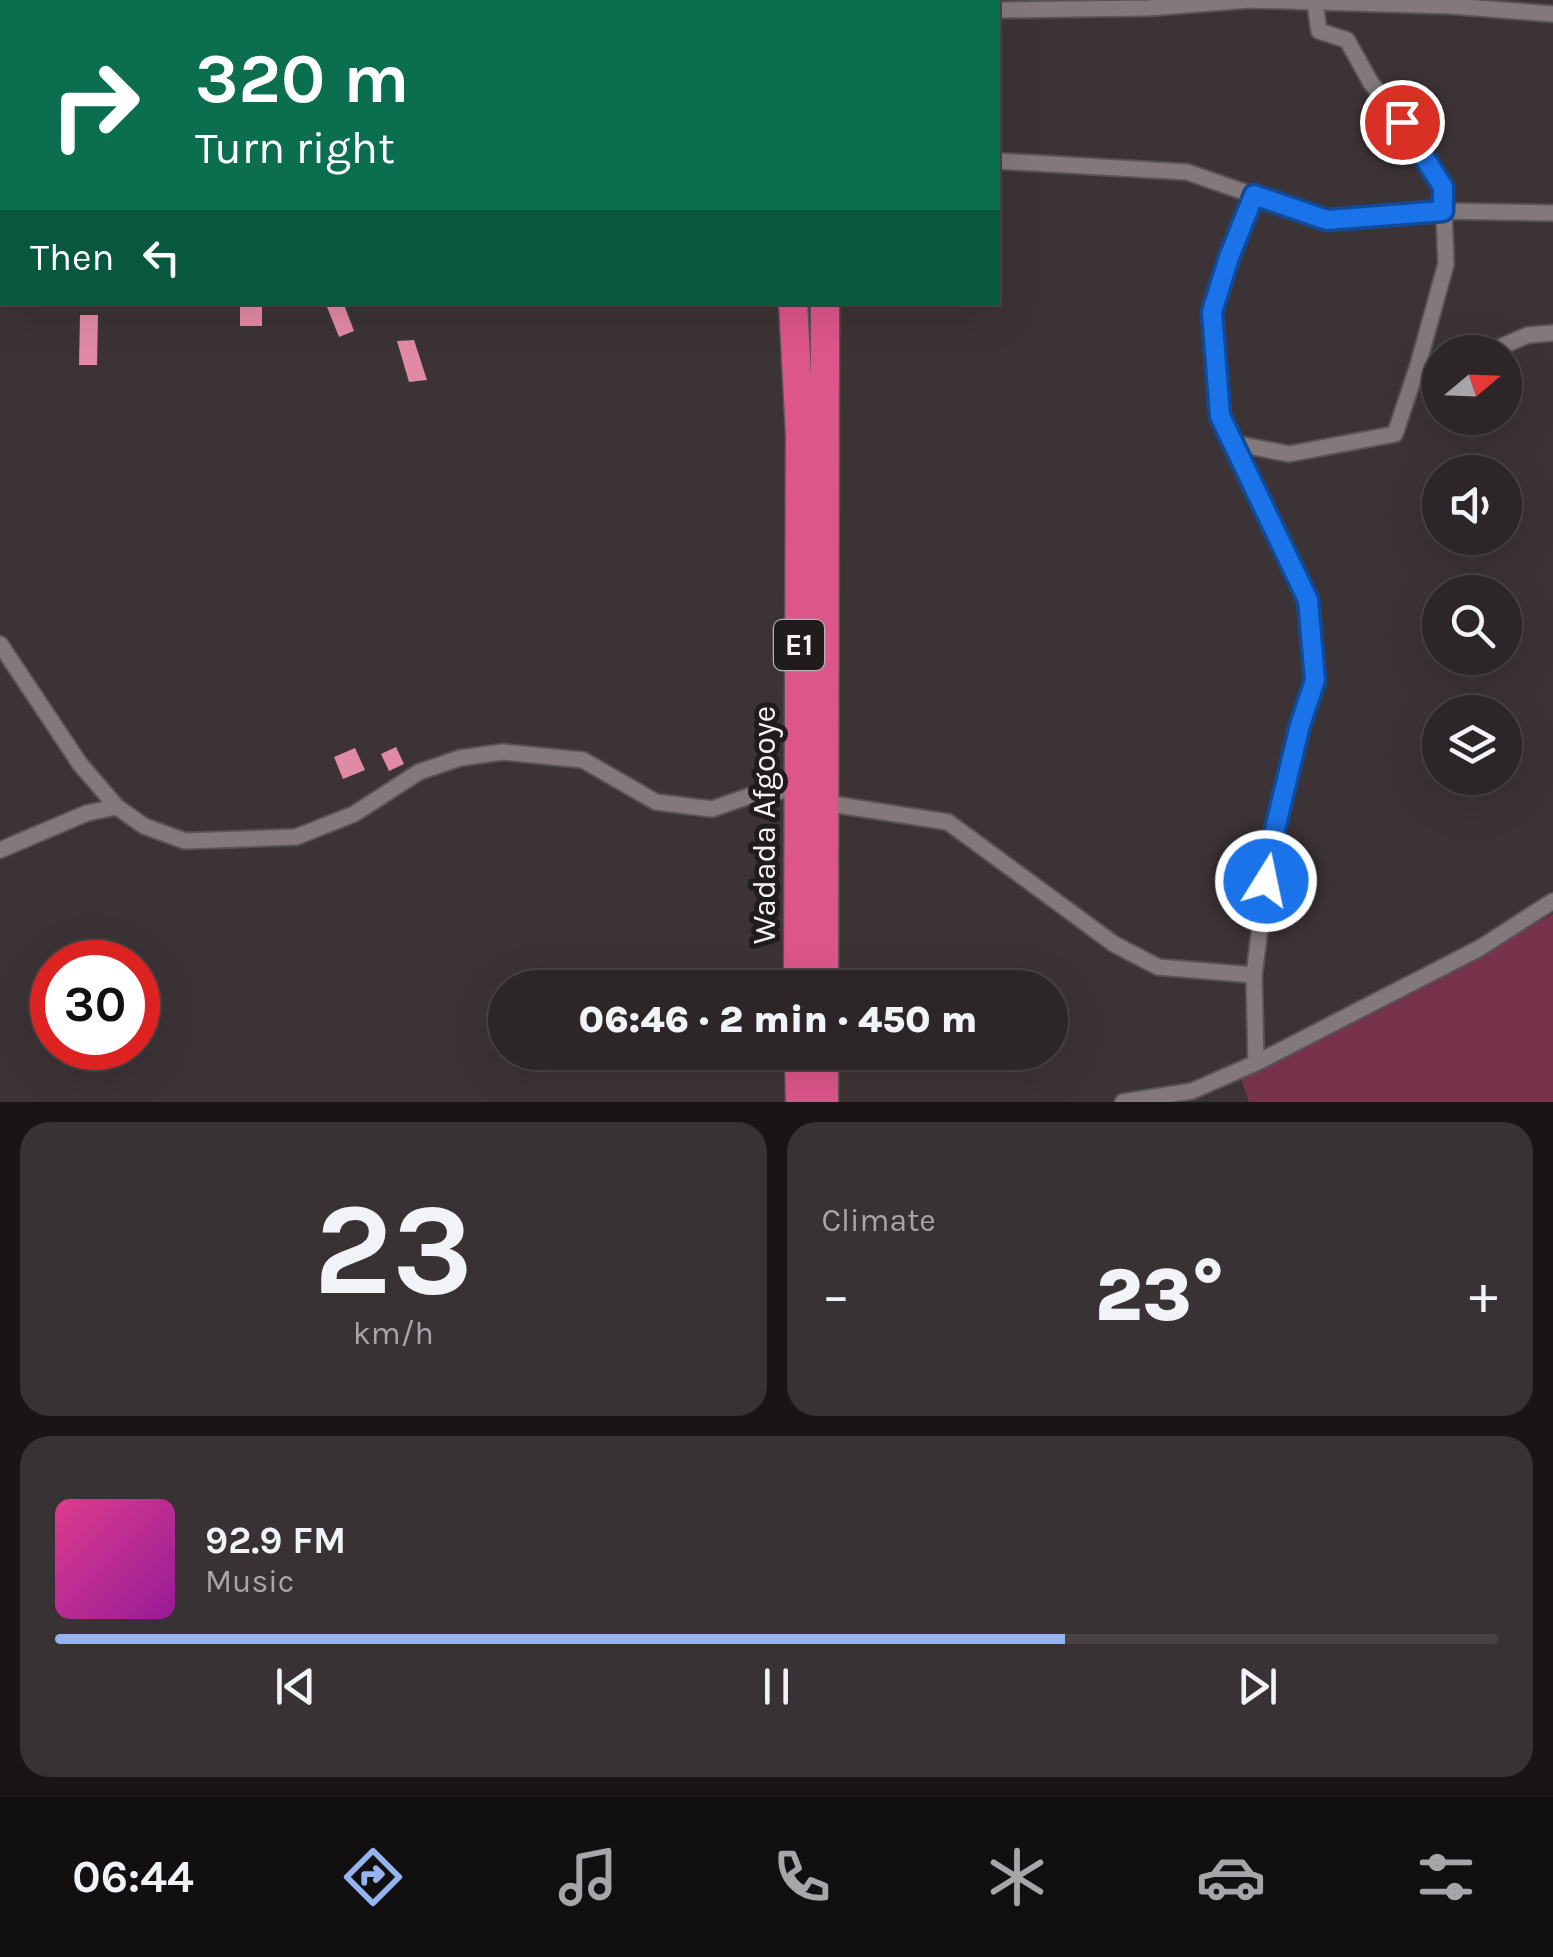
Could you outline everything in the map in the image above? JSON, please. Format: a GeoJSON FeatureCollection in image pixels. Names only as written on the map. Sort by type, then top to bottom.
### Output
{"type":"FeatureCollection","features":[{"type":"Feature","properties":{"kind":"highway","name":"Wadada Afgooye"},"geometry":{"type":"LineString","coordinates":[[793,305],[823,970]]}},
{"type":"Feature","properties":{"kind":"highway","name":"Wadada Afgooye"},"geometry":{"type":"LineString","coordinates":[[799,970],[813,796],[824,305]]}},
{"type":"Feature","properties":{"kind":"highway"},"geometry":{"type":"LineString","coordinates":[[799,1070],[800,1102]]}},
{"type":"Feature","properties":{"kind":"highway"},"geometry":{"type":"LineString","coordinates":[[824,1070],[824,1102]]}},
{"type":"Feature","properties":{"kind":"street"},"geometry":{"type":"LineString","coordinates":[[1000,10],[1148,8],[1250,0],[1452,6],[1553,14]]}},
{"type":"Feature","properties":{"kind":"street"},"geometry":{"type":"LineString","coordinates":[[1233,443],[1290,454],[1395,434],[1446,264],[1443,187],[1402,122],[1370,83],[1347,40],[1319,31],[1314,4]]}},
{"type":"Feature","properties":{"kind":"street"},"geometry":{"type":"LineString","coordinates":[[1000,161],[1187,172],[1327,220],[1443,211],[1553,213]]}},
{"type":"Feature","properties":{"kind":"street"},"geometry":{"type":"LineString","coordinates":[[1254,195],[1212,312],[1220,416],[1308,600],[1315,680],[1270,850],[1254,975],[1256,1063]]}},
{"type":"Feature","properties":{"kind":"street"},"geometry":{"type":"LineString","coordinates":[[1522,338],[1553,333]]}},
{"type":"Feature","properties":{"kind":"street"},"geometry":{"type":"LineString","coordinates":[[1418,365],[1422,365]]}},
{"type":"Feature","properties":{"kind":"street"},"geometry":{"type":"LineString","coordinates":[[0,644],[80,764],[117,807],[144,826],[185,841],[296,837],[354,814],[419,772],[460,758],[503,752],[583,760],[656,802],[712,808],[758,793],[813,796],[948,822],[1114,944],[1158,967],[1254,975]]}},
{"type":"Feature","properties":{"kind":"street"},"geometry":{"type":"LineString","coordinates":[[0,850],[86,813],[117,807]]}},
{"type":"Feature","properties":{"kind":"street"},"geometry":{"type":"LineString","coordinates":[[1122,1102],[1192,1091],[1256,1063],[1480,948],[1553,900]]}},
{"type":"Feature","properties":{"kind":"shaded area"},"geometry":{"type":"Polygon","coordinates":[[[1553,914],[1553,1102],[1249,1102],[1240,1076],[1553,914]]]}},
{"type":"Feature","properties":{"kind":"building"},"geometry":{"type":"Polygon","coordinates":[[[240,305],[262,305],[262,326],[240,326],[240,305]]]}},
{"type":"Feature","properties":{"kind":"building"},"geometry":{"type":"Polygon","coordinates":[[[326,305],[344,305],[354,331],[339,337],[326,305]]]}},
{"type":"Feature","properties":{"kind":"building"},"geometry":{"type":"Polygon","coordinates":[[[80,315],[98,315],[97,365],[79,365],[80,315]]]}},
{"type":"Feature","properties":{"kind":"building"},"geometry":{"type":"Polygon","coordinates":[[[414,340],[427,380],[409,382],[397,341],[414,340]]]}},
{"type":"Feature","properties":{"kind":"building"},"geometry":{"type":"Polygon","coordinates":[[[396,747],[404,764],[389,771],[381,754],[396,747]]]}},
{"type":"Feature","properties":{"kind":"building"},"geometry":{"type":"Polygon","coordinates":[[[355,748],[365,770],[343,779],[334,757],[355,748]]]}},
{"type":"Feature","properties":{"kind":"route"},"geometry":{"type":"LineString","coordinates":[[1266,881],[1300,725],[1315,680],[1308,600],[1220,416],[1212,312],[1254,195],[1327,220],[1443,211],[1443,187],[1402,122]]}}]}
